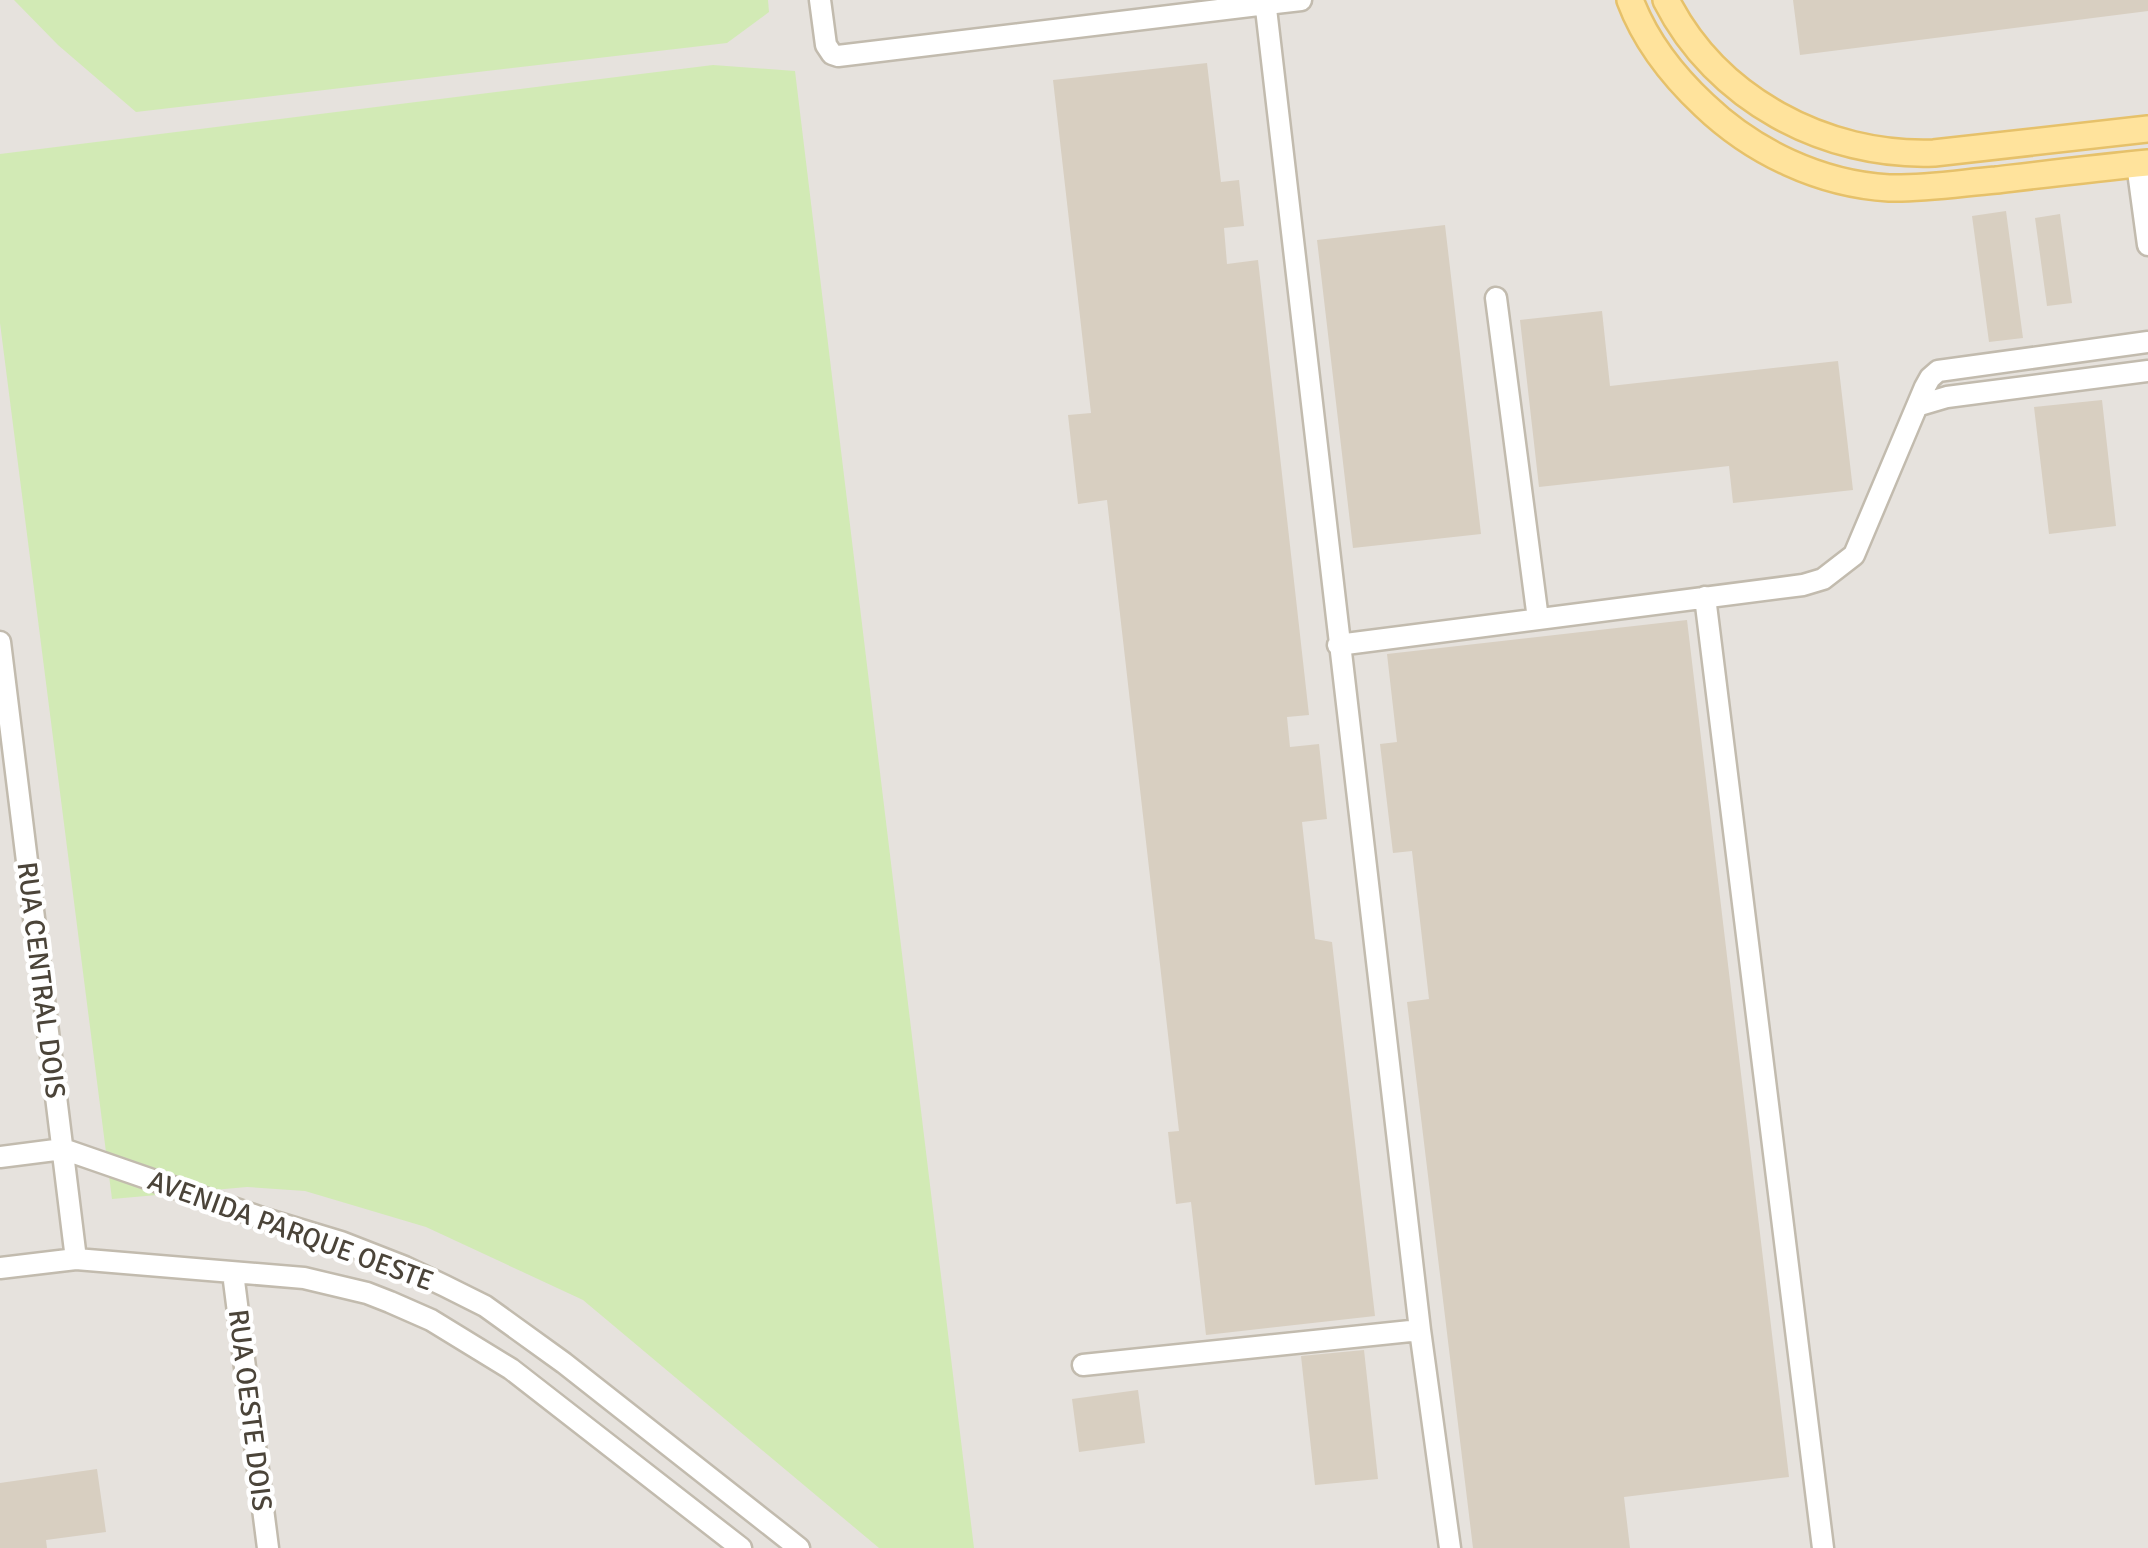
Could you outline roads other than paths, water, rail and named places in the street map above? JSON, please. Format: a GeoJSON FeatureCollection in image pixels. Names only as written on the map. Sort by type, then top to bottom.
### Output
{"type":"FeatureCollection","features":[{"type":"Feature","properties":{"kind":"main road"},"geometry":{"type":"LineString","coordinates":[[1630,0],[1658,54],[1685,88],[1714,115],[1769,152],[1820,175],[1842,182],[1912,188],[2142,163]]}},
{"type":"Feature","properties":{"kind":"main road"},"geometry":{"type":"LineString","coordinates":[[1666,0],[1693,42],[1724,77],[1776,116],[1839,142],[1880,151],[1934,153],[2148,129]]}},
{"type":"Feature","properties":{"kind":"street"},"geometry":{"type":"LineString","coordinates":[[820,0],[826,45],[838,56],[1301,0]]}},
{"type":"Feature","properties":{"kind":"street"},"geometry":{"type":"LineString","coordinates":[[1265,2],[1338,645],[1450,1548]]}},
{"type":"Feature","properties":{"kind":"street"},"geometry":{"type":"LineString","coordinates":[[2142,163],[2148,245]]}},
{"type":"Feature","properties":{"kind":"street"},"geometry":{"type":"LineString","coordinates":[[1496,298],[1538,618]]}},
{"type":"Feature","properties":{"kind":"street"},"geometry":{"type":"LineString","coordinates":[[1338,645],[1803,585],[1823,579],[1854,555],[1930,378],[1938,371],[2148,342]]}},
{"type":"Feature","properties":{"kind":"street"},"geometry":{"type":"LineString","coordinates":[[1920,405],[1947,397],[2148,370]]}},
{"type":"Feature","properties":{"kind":"street"},"geometry":{"type":"LineString","coordinates":[[1705,597],[1823,1548]]}},
{"type":"Feature","properties":{"kind":"street","name":"RUA CENTRAL DOIS"},"geometry":{"type":"LineString","coordinates":[[0,642],[76,1259]]}},
{"type":"Feature","properties":{"kind":"street","name":"AVENIDA PARQUE OESTE"},"geometry":{"type":"LineString","coordinates":[[0,1156],[64,1149],[341,1242],[405,1267],[485,1306],[564,1363],[799,1548]]}},
{"type":"Feature","properties":{"kind":"street","name":"AVENIDA PARQUE OESTE"},"geometry":{"type":"LineString","coordinates":[[0,1268],[76,1259],[304,1278],[378,1297],[430,1320],[511,1369],[741,1548]]}},
{"type":"Feature","properties":{"kind":"street","name":"RUA OESTE DOIS"},"geometry":{"type":"LineString","coordinates":[[234,1273],[268,1548]]}},
{"type":"Feature","properties":{"kind":"street"},"geometry":{"type":"LineString","coordinates":[[1083,1366],[1420,1330]]}}]}
